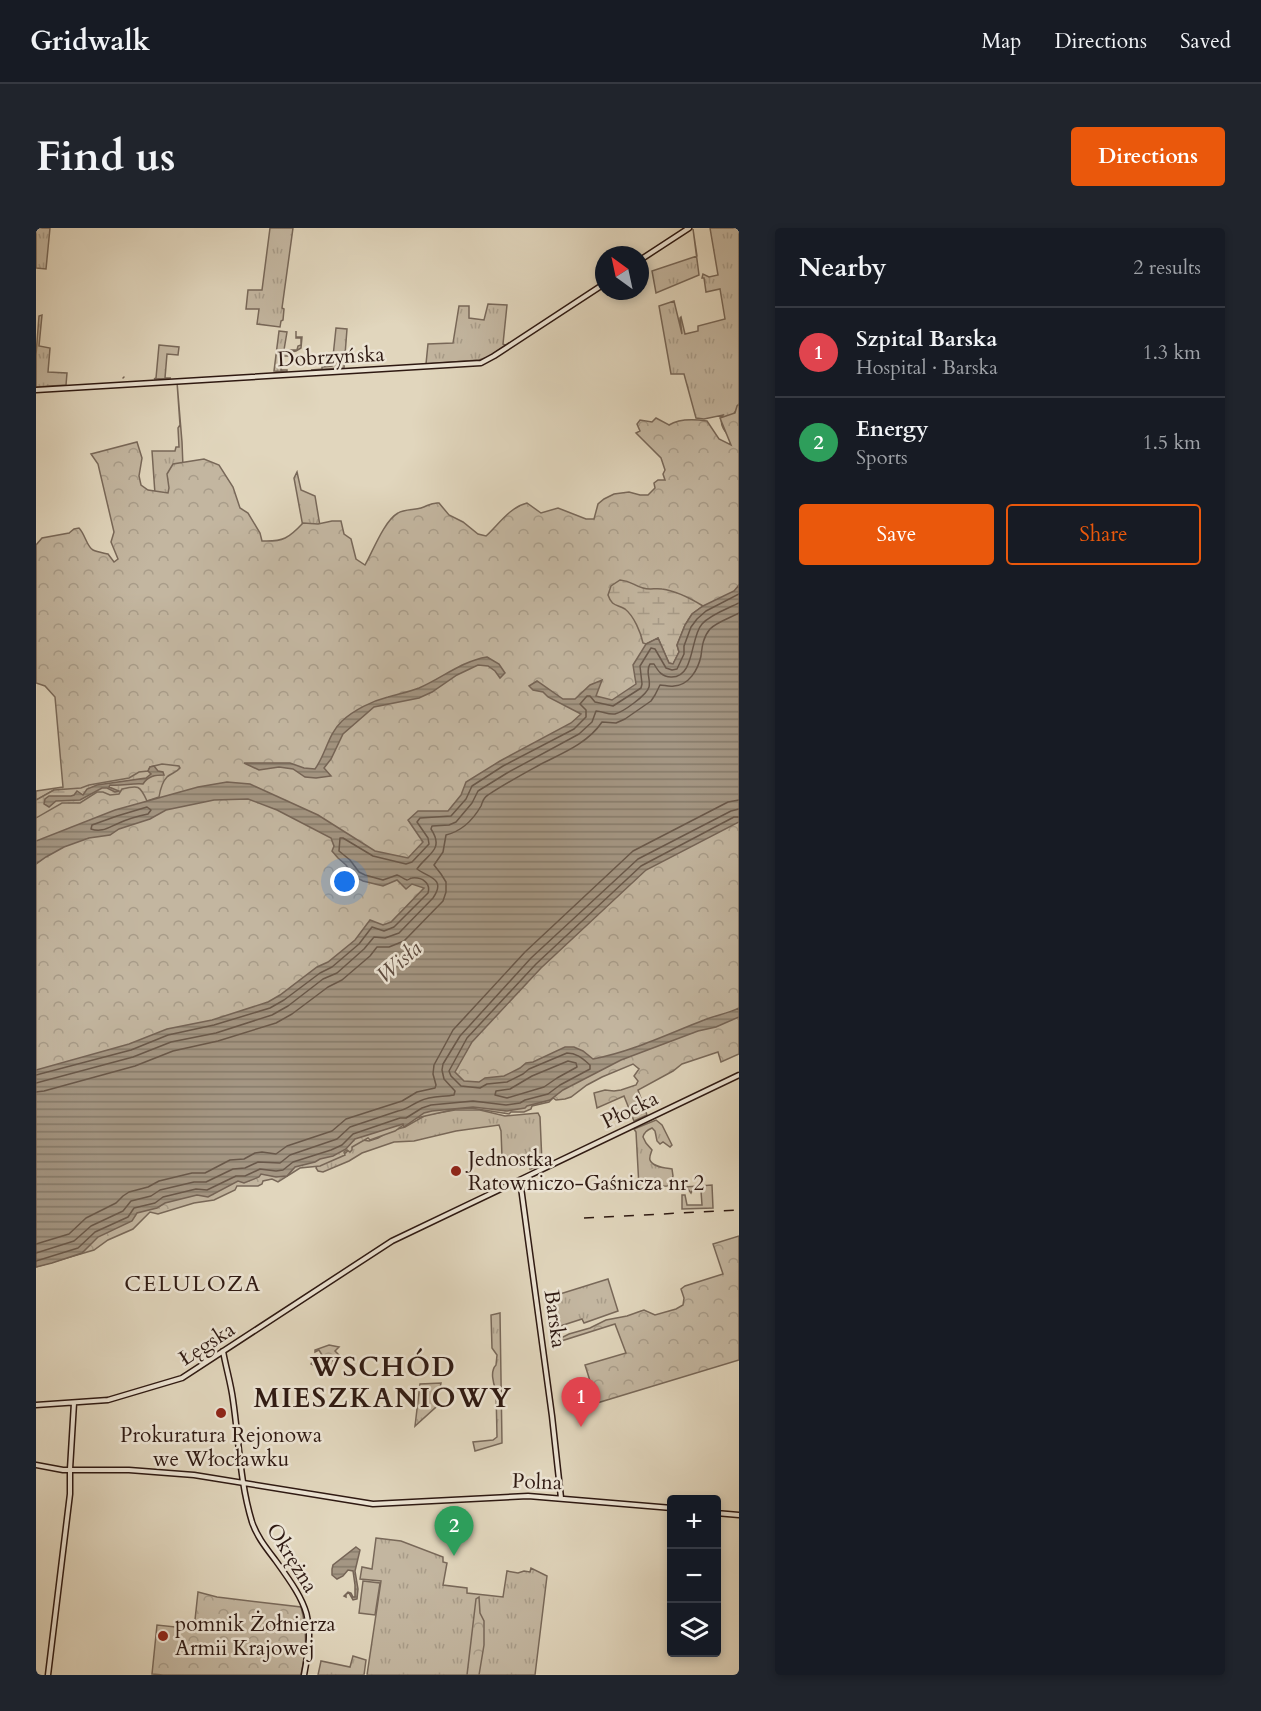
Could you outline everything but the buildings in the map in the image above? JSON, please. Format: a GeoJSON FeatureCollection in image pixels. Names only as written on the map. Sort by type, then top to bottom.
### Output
{"type":"FeatureCollection","features":[{"type":"Feature","properties":{"kind":"street"},"geometry":{"type":"LineString","coordinates":[[649,254],[689,228]]}},
{"type":"Feature","properties":{"kind":"street","name":"Dobrzyńska"},"geometry":{"type":"LineString","coordinates":[[36,390],[480,363],[595,290]]}},
{"type":"Feature","properties":{"kind":"street","name":"Płocka"},"geometry":{"type":"LineString","coordinates":[[373,1253],[395,1239],[739,1075]]}},
{"type":"Feature","properties":{"kind":"street","name":"Barska"},"geometry":{"type":"LineString","coordinates":[[520,1180],[561,1498]]}},
{"type":"Feature","properties":{"kind":"street","name":"Łęgska"},"geometry":{"type":"LineString","coordinates":[[36,1405],[108,1400],[182,1378],[373,1253]]}},
{"type":"Feature","properties":{"kind":"street","name":"Okrężna"},"geometry":{"type":"LineString","coordinates":[[223,1351],[233,1401],[244,1483],[255,1530],[296,1589],[305,1607],[310,1640],[304,1675]]}},
{"type":"Feature","properties":{"kind":"street"},"geometry":{"type":"LineString","coordinates":[[48,1675],[70,1490],[74,1403]]}},
{"type":"Feature","properties":{"kind":"street","name":"Polna"},"geometry":{"type":"LineString","coordinates":[[36,1465],[70,1469],[194,1474],[368,1503],[510,1496],[667,1508]]}},
{"type":"Feature","properties":{"kind":"street"},"geometry":{"type":"LineString","coordinates":[[721,1513],[739,1515]]}},
{"type":"Feature","properties":{"kind":"green space"},"geometry":{"type":"Polygon","coordinates":[[[36,228],[50,228],[46,269],[36,268],[36,228]]]}},
{"type":"Feature","properties":{"kind":"green space"},"geometry":{"type":"Polygon","coordinates":[[[270,228],[293,228],[282,308],[284,309],[283,320],[280,327],[257,324],[259,309],[246,309],[248,290],[262,290],[270,228]]]}},
{"type":"Feature","properties":{"kind":"green space"},"geometry":{"type":"Polygon","coordinates":[[[710,228],[739,228],[739,406],[733,415],[735,443],[722,426],[723,415],[704,419],[696,418],[684,374],[671,374],[659,306],[674,301],[682,334],[681,317],[685,334],[698,331],[698,326],[725,319],[720,289],[706,292],[704,278],[702,278],[703,274],[709,277],[718,275],[710,228]]]}},
{"type":"Feature","properties":{"kind":"green space"},"geometry":{"type":"Polygon","coordinates":[[[697,256],[699,275],[656,293],[652,271],[697,256]]]}},
{"type":"Feature","properties":{"kind":"green space"},"geometry":{"type":"Polygon","coordinates":[[[488,304],[507,305],[504,347],[479,360],[426,364],[428,344],[453,343],[459,306],[469,306],[469,318],[484,320],[488,304]]]}},
{"type":"Feature","properties":{"kind":"green space"},"geometry":{"type":"Polygon","coordinates":[[[42,315],[39,346],[50,348],[48,372],[67,373],[66,385],[36,387],[39,316],[42,315]]]}},
{"type":"Feature","properties":{"kind":"green space"},"geometry":{"type":"Polygon","coordinates":[[[336,328],[347,329],[344,368],[311,370],[332,366],[336,328]]]}},
{"type":"Feature","properties":{"kind":"green space"},"geometry":{"type":"Polygon","coordinates":[[[279,331],[287,332],[284,350],[297,350],[301,345],[301,338],[296,337],[302,337],[301,348],[296,351],[291,352],[290,356],[281,356],[281,370],[287,370],[287,372],[274,371],[279,331]]]}},
{"type":"Feature","properties":{"kind":"green space"},"geometry":{"type":"Polygon","coordinates":[[[159,345],[179,347],[178,355],[167,354],[165,378],[171,378],[154,379],[156,378],[159,345]]]}},
{"type":"Feature","properties":{"kind":"green space"},"geometry":{"type":"Polygon","coordinates":[[[177,382],[183,467],[173,495],[155,494],[152,451],[175,451],[176,447],[179,447],[177,382]]]}},
{"type":"Feature","properties":{"kind":"green space"},"geometry":{"type":"Polygon","coordinates":[[[739,404],[739,1054],[721,1062],[718,1052],[682,1064],[638,1090],[647,1115],[634,1121],[624,1096],[597,1108],[594,1093],[621,1090],[636,1085],[638,1081],[634,1076],[639,1069],[633,1064],[602,1077],[571,1097],[556,1100],[553,1098],[549,1102],[532,1106],[524,1112],[509,1114],[471,1108],[412,1119],[395,1131],[370,1140],[368,1138],[352,1147],[350,1152],[347,1150],[344,1152],[345,1155],[320,1166],[300,1168],[278,1182],[272,1179],[263,1181],[258,1186],[237,1186],[235,1190],[214,1200],[194,1203],[158,1214],[150,1212],[133,1229],[108,1240],[94,1250],[36,1267],[36,807],[54,790],[36,800],[36,791],[63,787],[55,697],[45,686],[36,683],[36,545],[42,538],[69,533],[79,528],[91,548],[108,554],[114,562],[118,559],[111,542],[114,532],[98,464],[91,454],[137,442],[142,458],[139,476],[141,485],[148,490],[168,493],[167,474],[173,464],[204,459],[219,465],[233,487],[240,508],[248,513],[262,541],[285,538],[303,523],[341,521],[344,534],[351,539],[356,559],[365,565],[393,517],[400,512],[434,503],[439,503],[449,515],[463,522],[478,534],[486,536],[510,512],[527,503],[541,513],[558,508],[586,519],[594,519],[598,504],[604,499],[614,494],[629,492],[648,495],[655,488],[654,483],[658,480],[665,480],[661,458],[636,433],[640,431],[637,424],[640,420],[652,422],[656,418],[669,425],[682,420],[707,421],[719,439],[731,445],[720,418],[735,413],[739,404]]]}},
{"type":"Feature","properties":{"kind":"green space"},"geometry":{"type":"Polygon","coordinates":[[[297,472],[301,490],[315,496],[320,526],[303,527],[294,478],[297,472]]]}},
{"type":"Feature","properties":{"kind":"green space"},"geometry":{"type":"Polygon","coordinates":[[[620,580],[645,589],[673,591],[703,606],[692,614],[685,625],[677,645],[679,652],[673,664],[669,663],[658,638],[646,644],[643,643],[631,616],[625,609],[611,602],[608,595],[611,586],[620,580]]]}},
{"type":"Feature","properties":{"kind":"green space"},"geometry":{"type":"Polygon","coordinates":[[[162,764],[180,768],[165,779],[159,797],[147,801],[140,789],[135,787],[122,789],[119,794],[110,795],[97,792],[80,803],[62,803],[36,818],[36,800],[54,790],[81,788],[129,778],[139,772],[148,771],[150,767],[162,764]]]}},
{"type":"Feature","properties":{"kind":"green space"},"geometry":{"type":"Polygon","coordinates":[[[455,1110],[480,1110],[505,1116],[538,1113],[542,1163],[530,1169],[527,1159],[518,1157],[503,1159],[499,1125],[456,1131],[414,1141],[394,1142],[362,1153],[323,1172],[316,1168],[318,1164],[344,1154],[362,1140],[369,1141],[378,1138],[426,1115],[455,1110]]]}},
{"type":"Feature","properties":{"kind":"green space"},"geometry":{"type":"Polygon","coordinates":[[[656,1120],[662,1125],[672,1145],[670,1147],[663,1142],[660,1144],[652,1128],[646,1131],[643,1137],[652,1150],[651,1162],[660,1167],[672,1169],[673,1176],[667,1186],[639,1187],[634,1129],[656,1120]]]}},
{"type":"Feature","properties":{"kind":"green space"},"geometry":{"type":"Polygon","coordinates":[[[712,1185],[713,1208],[682,1209],[682,1195],[685,1195],[687,1205],[702,1205],[701,1191],[691,1193],[684,1187],[712,1185]]]}},
{"type":"Feature","properties":{"kind":"green space"},"geometry":{"type":"Polygon","coordinates":[[[739,1236],[739,1360],[597,1403],[585,1365],[626,1353],[615,1324],[558,1342],[559,1339],[606,1320],[644,1310],[655,1315],[683,1305],[684,1298],[681,1289],[723,1274],[713,1244],[739,1236]]]}},
{"type":"Feature","properties":{"kind":"green space"},"geometry":{"type":"Polygon","coordinates":[[[608,1279],[618,1311],[584,1323],[582,1319],[551,1329],[547,1298],[608,1279]]]}},
{"type":"Feature","properties":{"kind":"green space"},"geometry":{"type":"Polygon","coordinates":[[[500,1313],[502,1443],[475,1451],[473,1442],[493,1440],[497,1437],[496,1390],[493,1374],[497,1355],[492,1348],[491,1315],[500,1313]]]}},
{"type":"Feature","properties":{"kind":"green space"},"geometry":{"type":"Polygon","coordinates":[[[329,1345],[339,1347],[335,1351],[340,1356],[332,1360],[335,1363],[333,1366],[335,1369],[319,1368],[311,1364],[319,1361],[314,1357],[319,1358],[322,1355],[319,1350],[315,1352],[315,1350],[329,1345]]]}},
{"type":"Feature","properties":{"kind":"green space"},"geometry":{"type":"Polygon","coordinates":[[[441,1383],[436,1407],[415,1426],[420,1384],[441,1383]]]}},
{"type":"Feature","properties":{"kind":"green space"},"geometry":{"type":"Polygon","coordinates":[[[376,1538],[401,1541],[443,1557],[443,1562],[447,1563],[443,1585],[467,1588],[467,1593],[503,1597],[507,1571],[530,1572],[531,1568],[547,1576],[535,1675],[367,1675],[381,1581],[360,1579],[362,1567],[372,1569],[376,1538]]]}},
{"type":"Feature","properties":{"kind":"green space"},"geometry":{"type":"Polygon","coordinates":[[[363,1581],[380,1583],[375,1615],[359,1613],[363,1581]]]}},
{"type":"Feature","properties":{"kind":"green space"},"geometry":{"type":"Polygon","coordinates":[[[198,1592],[217,1597],[301,1607],[306,1641],[301,1675],[152,1674],[157,1625],[194,1629],[198,1592]]]}},
{"type":"Feature","properties":{"kind":"green space"},"geometry":{"type":"Polygon","coordinates":[[[479,1597],[480,1613],[484,1621],[484,1645],[479,1675],[467,1675],[476,1599],[479,1597]]]}},
{"type":"Feature","properties":{"kind":"green space"},"geometry":{"type":"Polygon","coordinates":[[[353,1656],[366,1660],[364,1675],[318,1675],[321,1661],[350,1667],[353,1656]]]}},
{"type":"Feature","properties":{"kind":"water","name":"Wisła"},"geometry":{"type":"Polygon","coordinates":[[[739,585],[739,822],[646,870],[541,968],[472,1042],[455,1072],[464,1081],[479,1082],[485,1078],[504,1076],[526,1063],[565,1047],[574,1047],[593,1059],[635,1047],[739,1008],[739,1017],[621,1060],[563,1090],[550,1100],[507,1111],[473,1107],[424,1113],[404,1127],[403,1124],[355,1139],[346,1149],[333,1156],[295,1167],[287,1176],[276,1177],[261,1174],[244,1183],[238,1181],[208,1197],[197,1195],[165,1203],[157,1208],[137,1213],[132,1221],[98,1237],[82,1253],[36,1267],[36,1070],[129,1044],[167,1029],[212,1020],[268,1002],[317,967],[328,962],[355,940],[370,920],[383,925],[391,922],[424,888],[412,884],[406,889],[397,880],[383,886],[355,877],[332,851],[334,846],[331,838],[277,810],[248,799],[214,800],[166,810],[150,819],[119,829],[110,835],[89,838],[64,847],[36,864],[36,841],[115,810],[198,787],[227,782],[250,784],[318,815],[375,851],[408,858],[423,842],[408,820],[418,811],[448,811],[461,795],[466,782],[571,723],[581,714],[529,686],[537,681],[563,699],[575,699],[590,685],[602,680],[596,696],[612,700],[636,684],[633,665],[646,644],[658,638],[669,663],[673,664],[679,652],[677,645],[692,614],[734,591],[739,585]]]}},
{"type":"Feature","properties":{"kind":"water"},"geometry":{"type":"Polygon","coordinates":[[[487,657],[499,664],[505,673],[500,678],[488,666],[478,665],[419,698],[374,707],[343,734],[324,768],[331,776],[305,777],[293,769],[279,767],[259,770],[244,763],[290,763],[315,769],[333,732],[352,713],[376,701],[419,688],[461,666],[487,657]]]}},
{"type":"Feature","properties":{"kind":"water"},"geometry":{"type":"Polygon","coordinates":[[[154,766],[164,775],[152,776],[143,784],[110,785],[109,787],[119,791],[115,792],[102,788],[80,800],[56,801],[49,807],[44,804],[45,799],[49,796],[71,796],[77,791],[83,795],[87,789],[97,785],[146,778],[151,774],[148,771],[150,767],[154,766]]]}},
{"type":"Feature","properties":{"kind":"water"},"geometry":{"type":"Polygon","coordinates":[[[356,1547],[360,1550],[355,1571],[357,1599],[353,1600],[349,1593],[346,1594],[348,1592],[351,1593],[355,1597],[353,1571],[348,1570],[337,1579],[332,1575],[332,1569],[333,1565],[356,1547]]]}},
{"type":"Feature","properties":{"kind":"railway"},"geometry":{"type":"LineString","coordinates":[[584,1218],[739,1210]]}},
{"type":"Feature","properties":{"kind":"place","name":"Jednostka Ratowniczo-Gaśnicza nr 2"},"geometry":{"type":"Point","coordinates":[456,1171]}},
{"type":"Feature","properties":{"kind":"place","name":"Prokuratura Rejonowa we Włocławku"},"geometry":{"type":"Point","coordinates":[221,1413]}},
{"type":"Feature","properties":{"kind":"place","name":"Szpital Barska"},"geometry":{"type":"Point","coordinates":[581,1427]}},
{"type":"Feature","properties":{"kind":"place","name":"Energy"},"geometry":{"type":"Point","coordinates":[454,1556]}},
{"type":"Feature","properties":{"kind":"place","name":"pomnik Żołnierza Armii Krajowej"},"geometry":{"type":"Point","coordinates":[163,1636]}},
{"type":"Feature","properties":{"kind":"district","name":"CELULOZA"},"geometry":{"type":"Point","coordinates":[193,1284]}},
{"type":"Feature","properties":{"kind":"district","name":"WSCHÓD MIESZKANIOWY"},"geometry":{"type":"Point","coordinates":[383,1382]}}]}
